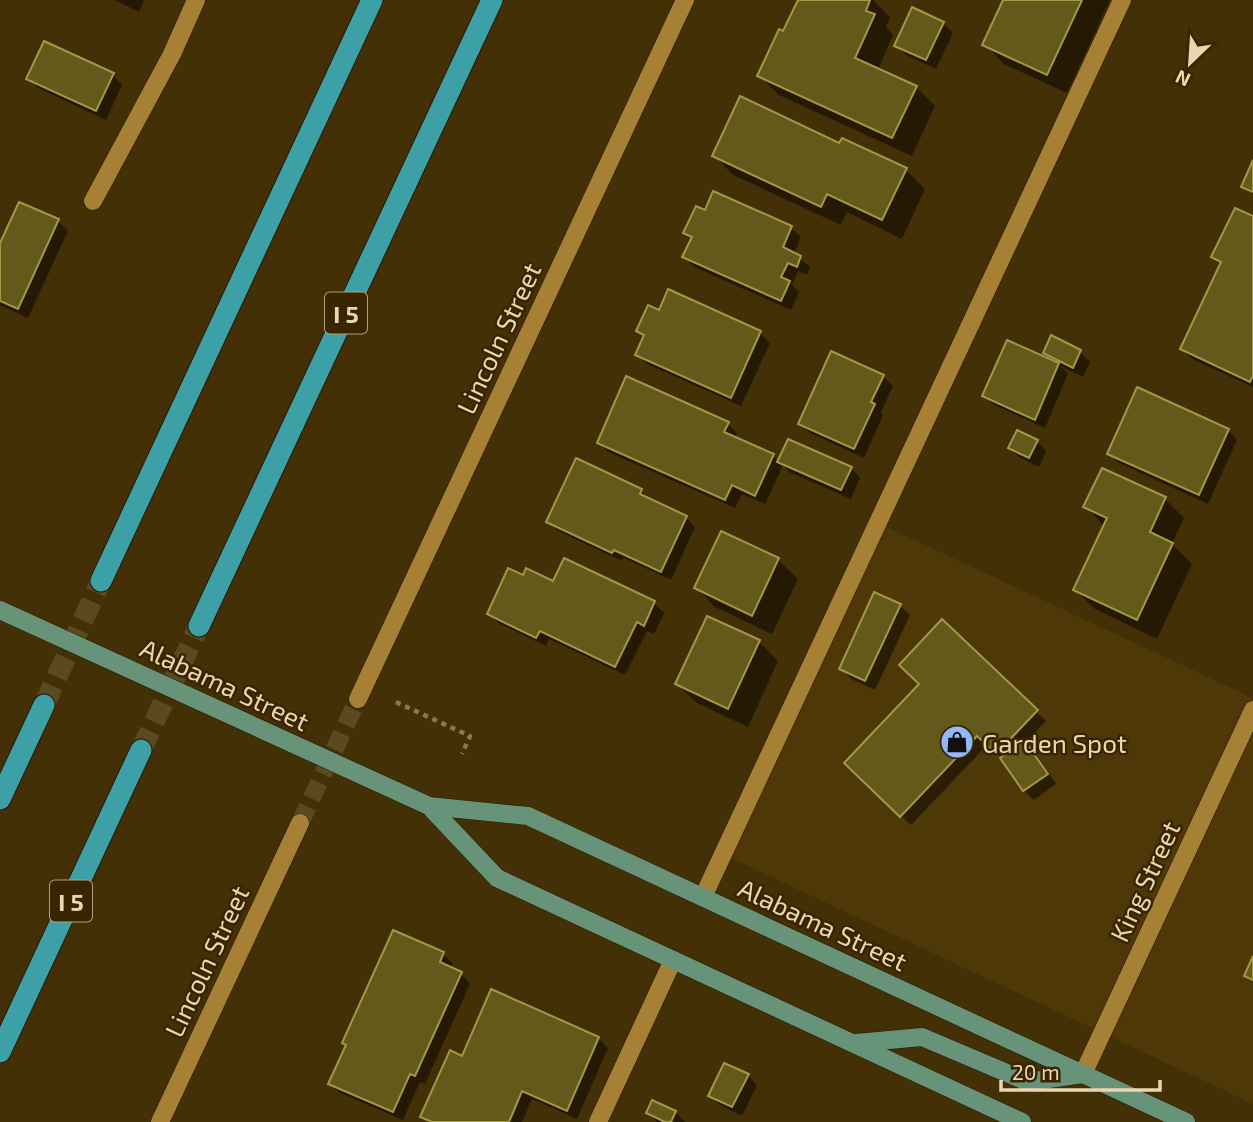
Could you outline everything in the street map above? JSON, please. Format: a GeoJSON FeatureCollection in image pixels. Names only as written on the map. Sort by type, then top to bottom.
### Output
{"type":"FeatureCollection","features":[{"type":"Feature","properties":{"kind":"highway"},"geometry":{"type":"LineString","coordinates":[[102,581],[372,0]]}},
{"type":"Feature","properties":{"kind":"highway","name":"I 5"},"geometry":{"type":"LineString","coordinates":[[199,626],[492,0]]}},
{"type":"Feature","properties":{"kind":"highway"},"geometry":{"type":"LineString","coordinates":[[0,799],[44,705]]}},
{"type":"Feature","properties":{"kind":"highway","name":"I 5"},"geometry":{"type":"LineString","coordinates":[[0,1052],[141,750]]}},
{"type":"Feature","properties":{"kind":"main road","name":"Alabama Street"},"geometry":{"type":"LineString","coordinates":[[0,610],[429,806],[527,816],[1186,1122]]}},
{"type":"Feature","properties":{"kind":"main road","name":"Alabama Street"},"geometry":{"type":"LineString","coordinates":[[429,806],[497,878],[1022,1122]]}},
{"type":"Feature","properties":{"kind":"main road"},"geometry":{"type":"LineString","coordinates":[[852,1043],[922,1037],[1028,1082],[1083,1074]]}},
{"type":"Feature","properties":{"kind":"street"},"geometry":{"type":"LineString","coordinates":[[93,201],[172,54],[196,0]]}},
{"type":"Feature","properties":{"kind":"street","name":"Lincoln Street"},"geometry":{"type":"LineString","coordinates":[[361,693],[685,0]]}},
{"type":"Feature","properties":{"kind":"street"},"geometry":{"type":"LineString","coordinates":[[703,897],[1122,0]]}},
{"type":"Feature","properties":{"kind":"street","name":"King Street"},"geometry":{"type":"LineString","coordinates":[[1083,1074],[1253,710]]}},
{"type":"Feature","properties":{"kind":"street","name":"Lincoln Street"},"geometry":{"type":"LineString","coordinates":[[160,1122],[300,822]]}},
{"type":"Feature","properties":{"kind":"street"},"geometry":{"type":"LineString","coordinates":[[598,1122],[673,960]]}},
{"type":"Feature","properties":{"kind":"path"},"geometry":{"type":"LineString","coordinates":[[361,693],[470,736],[462,754]]}},
{"type":"Feature","properties":{"kind":"shaded area"},"geometry":{"type":"Polygon","coordinates":[[[878,523],[1253,698],[1253,1104],[723,854],[878,523]]]}},
{"type":"Feature","properties":{"kind":"building"},"geometry":{"type":"Polygon","coordinates":[[[798,0],[870,0],[866,11],[875,14],[855,58],[917,86],[892,138],[757,76],[779,29],[783,31],[798,0]]]}},
{"type":"Feature","properties":{"kind":"building"},"geometry":{"type":"Polygon","coordinates":[[[1003,0],[1082,0],[1047,75],[982,45],[1003,0]]]}},
{"type":"Feature","properties":{"kind":"building"},"geometry":{"type":"Polygon","coordinates":[[[912,7],[944,22],[926,60],[894,46],[912,7]]]}},
{"type":"Feature","properties":{"kind":"building"},"geometry":{"type":"Polygon","coordinates":[[[44,41],[114,73],[96,111],[26,79],[44,41]]]}},
{"type":"Feature","properties":{"kind":"building"},"geometry":{"type":"Polygon","coordinates":[[[740,96],[839,143],[842,138],[907,168],[882,220],[827,194],[821,207],[712,156],[740,96]]]}},
{"type":"Feature","properties":{"kind":"building"},"geometry":{"type":"Polygon","coordinates":[[[1253,160],[1253,192],[1241,187],[1253,160]]]}},
{"type":"Feature","properties":{"kind":"building"},"geometry":{"type":"Polygon","coordinates":[[[713,191],[792,226],[783,247],[801,256],[797,267],[788,263],[781,277],[790,281],[781,301],[682,257],[692,237],[683,233],[696,206],[705,210],[713,191]]]}},
{"type":"Feature","properties":{"kind":"building"},"geometry":{"type":"Polygon","coordinates":[[[19,202],[59,219],[18,309],[0,301],[0,243],[19,202]]]}},
{"type":"Feature","properties":{"kind":"building"},"geometry":{"type":"Polygon","coordinates":[[[1235,208],[1253,216],[1253,376],[1250,382],[1180,349],[1221,262],[1211,257],[1235,208]]]}},
{"type":"Feature","properties":{"kind":"building"},"geometry":{"type":"Polygon","coordinates":[[[668,289],[761,331],[731,398],[635,355],[644,335],[636,331],[648,305],[659,310],[668,289]]]}},
{"type":"Feature","properties":{"kind":"building"},"geometry":{"type":"Polygon","coordinates":[[[1051,335],[1081,350],[1073,368],[1043,353],[1051,335]]]}},
{"type":"Feature","properties":{"kind":"building"},"geometry":{"type":"Polygon","coordinates":[[[1007,340],[1059,363],[1035,420],[982,396],[1007,340]]]}},
{"type":"Feature","properties":{"kind":"building"},"geometry":{"type":"Polygon","coordinates":[[[831,351],[884,375],[871,402],[875,404],[854,449],[798,424],[831,351]]]}},
{"type":"Feature","properties":{"kind":"building"},"geometry":{"type":"Polygon","coordinates":[[[626,376],[729,422],[724,432],[774,454],[755,496],[732,485],[725,500],[597,443],[626,376]]]}},
{"type":"Feature","properties":{"kind":"building"},"geometry":{"type":"Polygon","coordinates":[[[1137,387],[1229,429],[1199,495],[1107,454],[1137,387]]]}},
{"type":"Feature","properties":{"kind":"building"},"geometry":{"type":"Polygon","coordinates":[[[1017,430],[1038,440],[1029,458],[1008,448],[1017,430]]]}},
{"type":"Feature","properties":{"kind":"building"},"geometry":{"type":"Polygon","coordinates":[[[788,439],[852,467],[841,490],[777,462],[788,439]]]}},
{"type":"Feature","properties":{"kind":"building"},"geometry":{"type":"Polygon","coordinates":[[[576,458],[642,489],[640,494],[687,516],[661,572],[614,550],[612,553],[546,522],[576,458]]]}},
{"type":"Feature","properties":{"kind":"building"},"geometry":{"type":"Polygon","coordinates":[[[1102,468],[1166,497],[1150,532],[1173,543],[1137,620],[1073,590],[1107,518],[1083,507],[1102,468]]]}},
{"type":"Feature","properties":{"kind":"building"},"geometry":{"type":"Polygon","coordinates":[[[721,531],[779,558],[752,616],[694,588],[721,531]]]}},
{"type":"Feature","properties":{"kind":"building"},"geometry":{"type":"Polygon","coordinates":[[[564,558],[655,601],[644,626],[637,622],[615,667],[540,631],[536,638],[487,614],[508,568],[523,575],[526,568],[553,581],[564,558]]]}},
{"type":"Feature","properties":{"kind":"building"},"geometry":{"type":"Polygon","coordinates":[[[874,592],[901,604],[865,681],[839,669],[874,592]]]}},
{"type":"Feature","properties":{"kind":"building"},"geometry":{"type":"Polygon","coordinates":[[[707,616],[760,640],[728,709],[675,684],[707,616]]]}},
{"type":"Feature","properties":{"kind":"building"},"geometry":{"type":"Polygon","coordinates":[[[942,619],[1038,710],[996,754],[977,736],[900,817],[844,763],[919,684],[899,665],[942,619]]]}},
{"type":"Feature","properties":{"kind":"building"},"geometry":{"type":"Polygon","coordinates":[[[1025,741],[1048,774],[1023,791],[1000,758],[1025,741]]]}},
{"type":"Feature","properties":{"kind":"building"},"geometry":{"type":"Polygon","coordinates":[[[393,930],[444,952],[440,962],[462,972],[415,1076],[410,1074],[393,1112],[328,1084],[346,1045],[342,1043],[393,930]]]}},
{"type":"Feature","properties":{"kind":"building"},"geometry":{"type":"Polygon","coordinates":[[[1253,956],[1253,980],[1244,976],[1253,956]]]}},
{"type":"Feature","properties":{"kind":"building"},"geometry":{"type":"Polygon","coordinates":[[[491,989],[599,1037],[567,1111],[522,1091],[509,1122],[432,1122],[420,1117],[450,1050],[462,1056],[491,989]]]}},
{"type":"Feature","properties":{"kind":"building"},"geometry":{"type":"Polygon","coordinates":[[[724,1063],[749,1074],[732,1107],[708,1096],[724,1063]]]}},
{"type":"Feature","properties":{"kind":"building"},"geometry":{"type":"Polygon","coordinates":[[[652,1100],[676,1111],[671,1122],[646,1113],[652,1100]]]}},
{"type":"Feature","properties":{"kind":"tunnel"},"geometry":{"type":"LineString","coordinates":[[44,705],[101,581]]}},
{"type":"Feature","properties":{"kind":"tunnel"},"geometry":{"type":"LineString","coordinates":[[141,750],[199,626]]}},
{"type":"Feature","properties":{"kind":"tunnel"},"geometry":{"type":"LineString","coordinates":[[300,823],[358,699]]}},
{"type":"Feature","properties":{"kind":"place","name":"Garden Spot"},"geometry":{"type":"Point","coordinates":[957,742]}}]}
